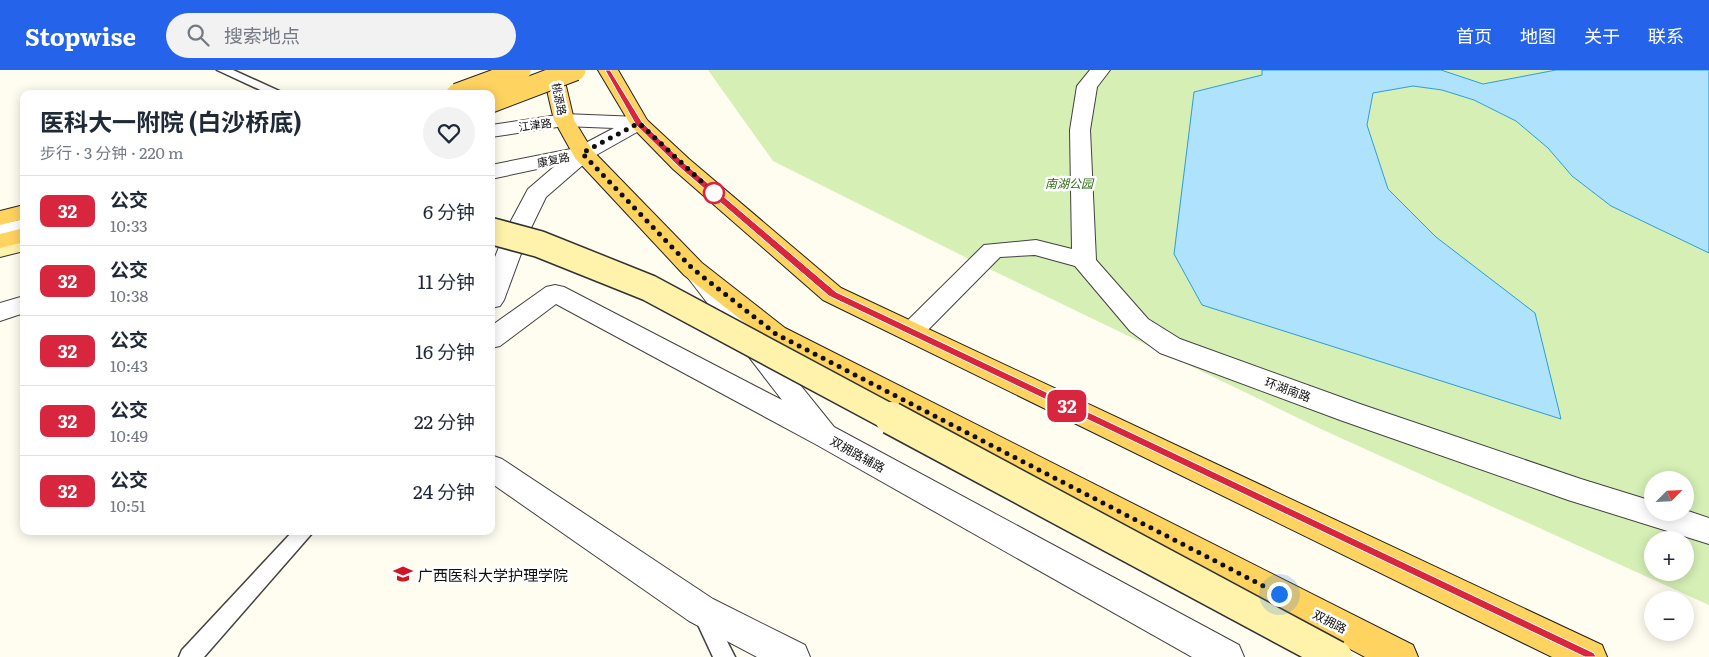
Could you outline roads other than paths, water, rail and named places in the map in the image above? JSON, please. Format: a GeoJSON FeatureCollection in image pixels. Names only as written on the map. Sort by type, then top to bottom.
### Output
{"type":"FeatureCollection","features":[{"type":"Feature","properties":{"kind":"main road"},"geometry":{"type":"LineString","coordinates":[[468,90],[522,70]]}},
{"type":"Feature","properties":{"kind":"main road","name":"桃源路"},"geometry":{"type":"LineString","coordinates":[[556,70],[556,86],[564,120],[582,153]]}},
{"type":"Feature","properties":{"kind":"main road"},"geometry":{"type":"LineString","coordinates":[[495,100],[575,70]]}},
{"type":"Feature","properties":{"kind":"main road"},"geometry":{"type":"LineString","coordinates":[[608,70],[639,123],[681,164],[832,294],[1589,657]]}},
{"type":"Feature","properties":{"kind":"main road","name":"双拥路"},"geometry":{"type":"LineString","coordinates":[[582,153],[693,269],[776,334],[1400,657]]}},
{"type":"Feature","properties":{"kind":"main road"},"geometry":{"type":"LineString","coordinates":[[0,218],[20,213]]}},
{"type":"Feature","properties":{"kind":"main road"},"geometry":{"type":"LineString","coordinates":[[495,232],[539,244],[649,288],[1336,657]]}},
{"type":"Feature","properties":{"kind":"main road"},"geometry":{"type":"LineString","coordinates":[[0,241],[20,236]]}},
{"type":"Feature","properties":{"kind":"main road"},"geometry":{"type":"LineString","coordinates":[[0,249],[20,245]]}},
{"type":"Feature","properties":{"kind":"street"},"geometry":{"type":"LineString","coordinates":[[482,90],[485,70]]}},
{"type":"Feature","properties":{"kind":"street"},"geometry":{"type":"LineString","coordinates":[[912,332],[993,250],[1036,247],[1084,261],[1080,130],[1086,86],[1100,70]]}},
{"type":"Feature","properties":{"kind":"street","name":"江津路"},"geometry":{"type":"LineString","coordinates":[[495,129],[564,120],[639,123]]}},
{"type":"Feature","properties":{"kind":"street","name":"康复路"},"geometry":{"type":"LineString","coordinates":[[495,171],[582,153],[639,123]]}},
{"type":"Feature","properties":{"kind":"street"},"geometry":{"type":"LineString","coordinates":[[495,290],[517,232],[536,194],[582,153]]}},
{"type":"Feature","properties":{"kind":"street"},"geometry":{"type":"LineString","coordinates":[[0,231],[20,227]]}},
{"type":"Feature","properties":{"kind":"street","name":"环湖南路"},"geometry":{"type":"LineString","coordinates":[[1084,261],[1139,325],[1170,346],[1350,412],[1579,492],[1709,532]]}},
{"type":"Feature","properties":{"kind":"street"},"geometry":{"type":"LineString","coordinates":[[693,269],[827,437]]}},
{"type":"Feature","properties":{"kind":"street","name":"双拥路辅路"},"geometry":{"type":"LineString","coordinates":[[495,336],[555,293],[827,437],[1226,657]]}},
{"type":"Feature","properties":{"kind":"street"},"geometry":{"type":"LineString","coordinates":[[0,312],[20,305]]}},
{"type":"Feature","properties":{"kind":"street"},"geometry":{"type":"LineString","coordinates":[[495,471],[702,610],[792,657]]}},
{"type":"Feature","properties":{"kind":"lane"},"geometry":{"type":"LineString","coordinates":[[223,70],[270,90]]}},
{"type":"Feature","properties":{"kind":"lane"},"geometry":{"type":"LineString","coordinates":[[190,657],[300,535]]}},
{"type":"Feature","properties":{"kind":"lane"},"geometry":{"type":"LineString","coordinates":[[702,610],[724,657]]}},
{"type":"Feature","properties":{"kind":"water"},"geometry":{"type":"Polygon","coordinates":[[[1262,70],[1441,70],[1483,84],[1556,70],[1709,70],[1709,253],[1611,206],[1572,176],[1548,148],[1516,121],[1474,100],[1442,90],[1413,86],[1373,93],[1367,125],[1388,189],[1436,237],[1535,313],[1561,419],[1202,305],[1174,254],[1194,92],[1262,75],[1262,70]]]}},
{"type":"Feature","properties":{"kind":"place","name":"广西医科大学护理学院"},"geometry":{"type":"Point","coordinates":[403,574]}},
{"type":"Feature","properties":{"kind":"park label","name":"南湖公园"},"geometry":{"type":"Point","coordinates":[1069,183]}}]}
